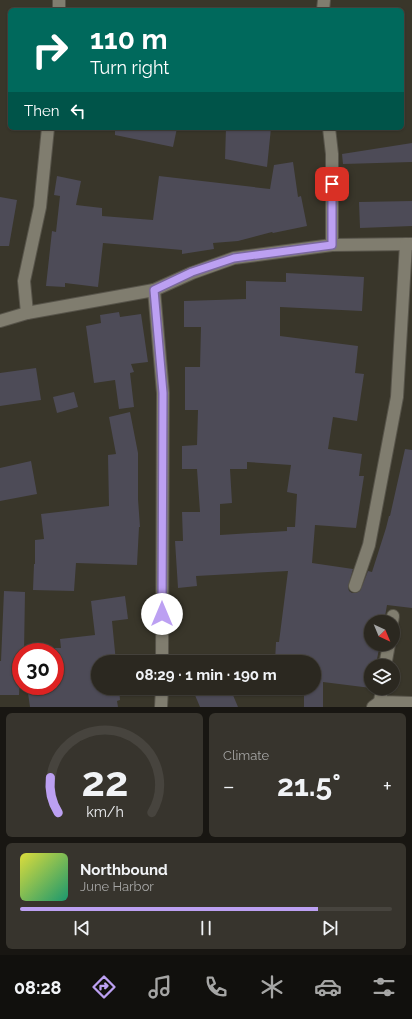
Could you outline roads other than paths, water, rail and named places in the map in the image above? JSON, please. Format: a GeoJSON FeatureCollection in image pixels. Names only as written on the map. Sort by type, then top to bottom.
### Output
{"type":"FeatureCollection","features":[{"type":"Feature","properties":{"kind":"street"},"geometry":{"type":"LineString","coordinates":[[27,313],[24,281],[40,207],[48,130]]}},
{"type":"Feature","properties":{"kind":"street"},"geometry":{"type":"LineString","coordinates":[[328,130],[332,154],[332,245]]}},
{"type":"Feature","properties":{"kind":"street"},"geometry":{"type":"LineString","coordinates":[[0,321],[27,313],[154,290],[192,272],[234,258],[332,245],[409,244],[397,397],[369,545],[355,586]]}},
{"type":"Feature","properties":{"kind":"street"},"geometry":{"type":"LineString","coordinates":[[154,290],[163,393],[162,655]]}},
{"type":"Feature","properties":{"kind":"street"},"geometry":{"type":"LineString","coordinates":[[161,707],[162,695]]}},
{"type":"Feature","properties":{"kind":"street"},"geometry":{"type":"LineString","coordinates":[[380,695],[377,705],[412,703]]}}]}
